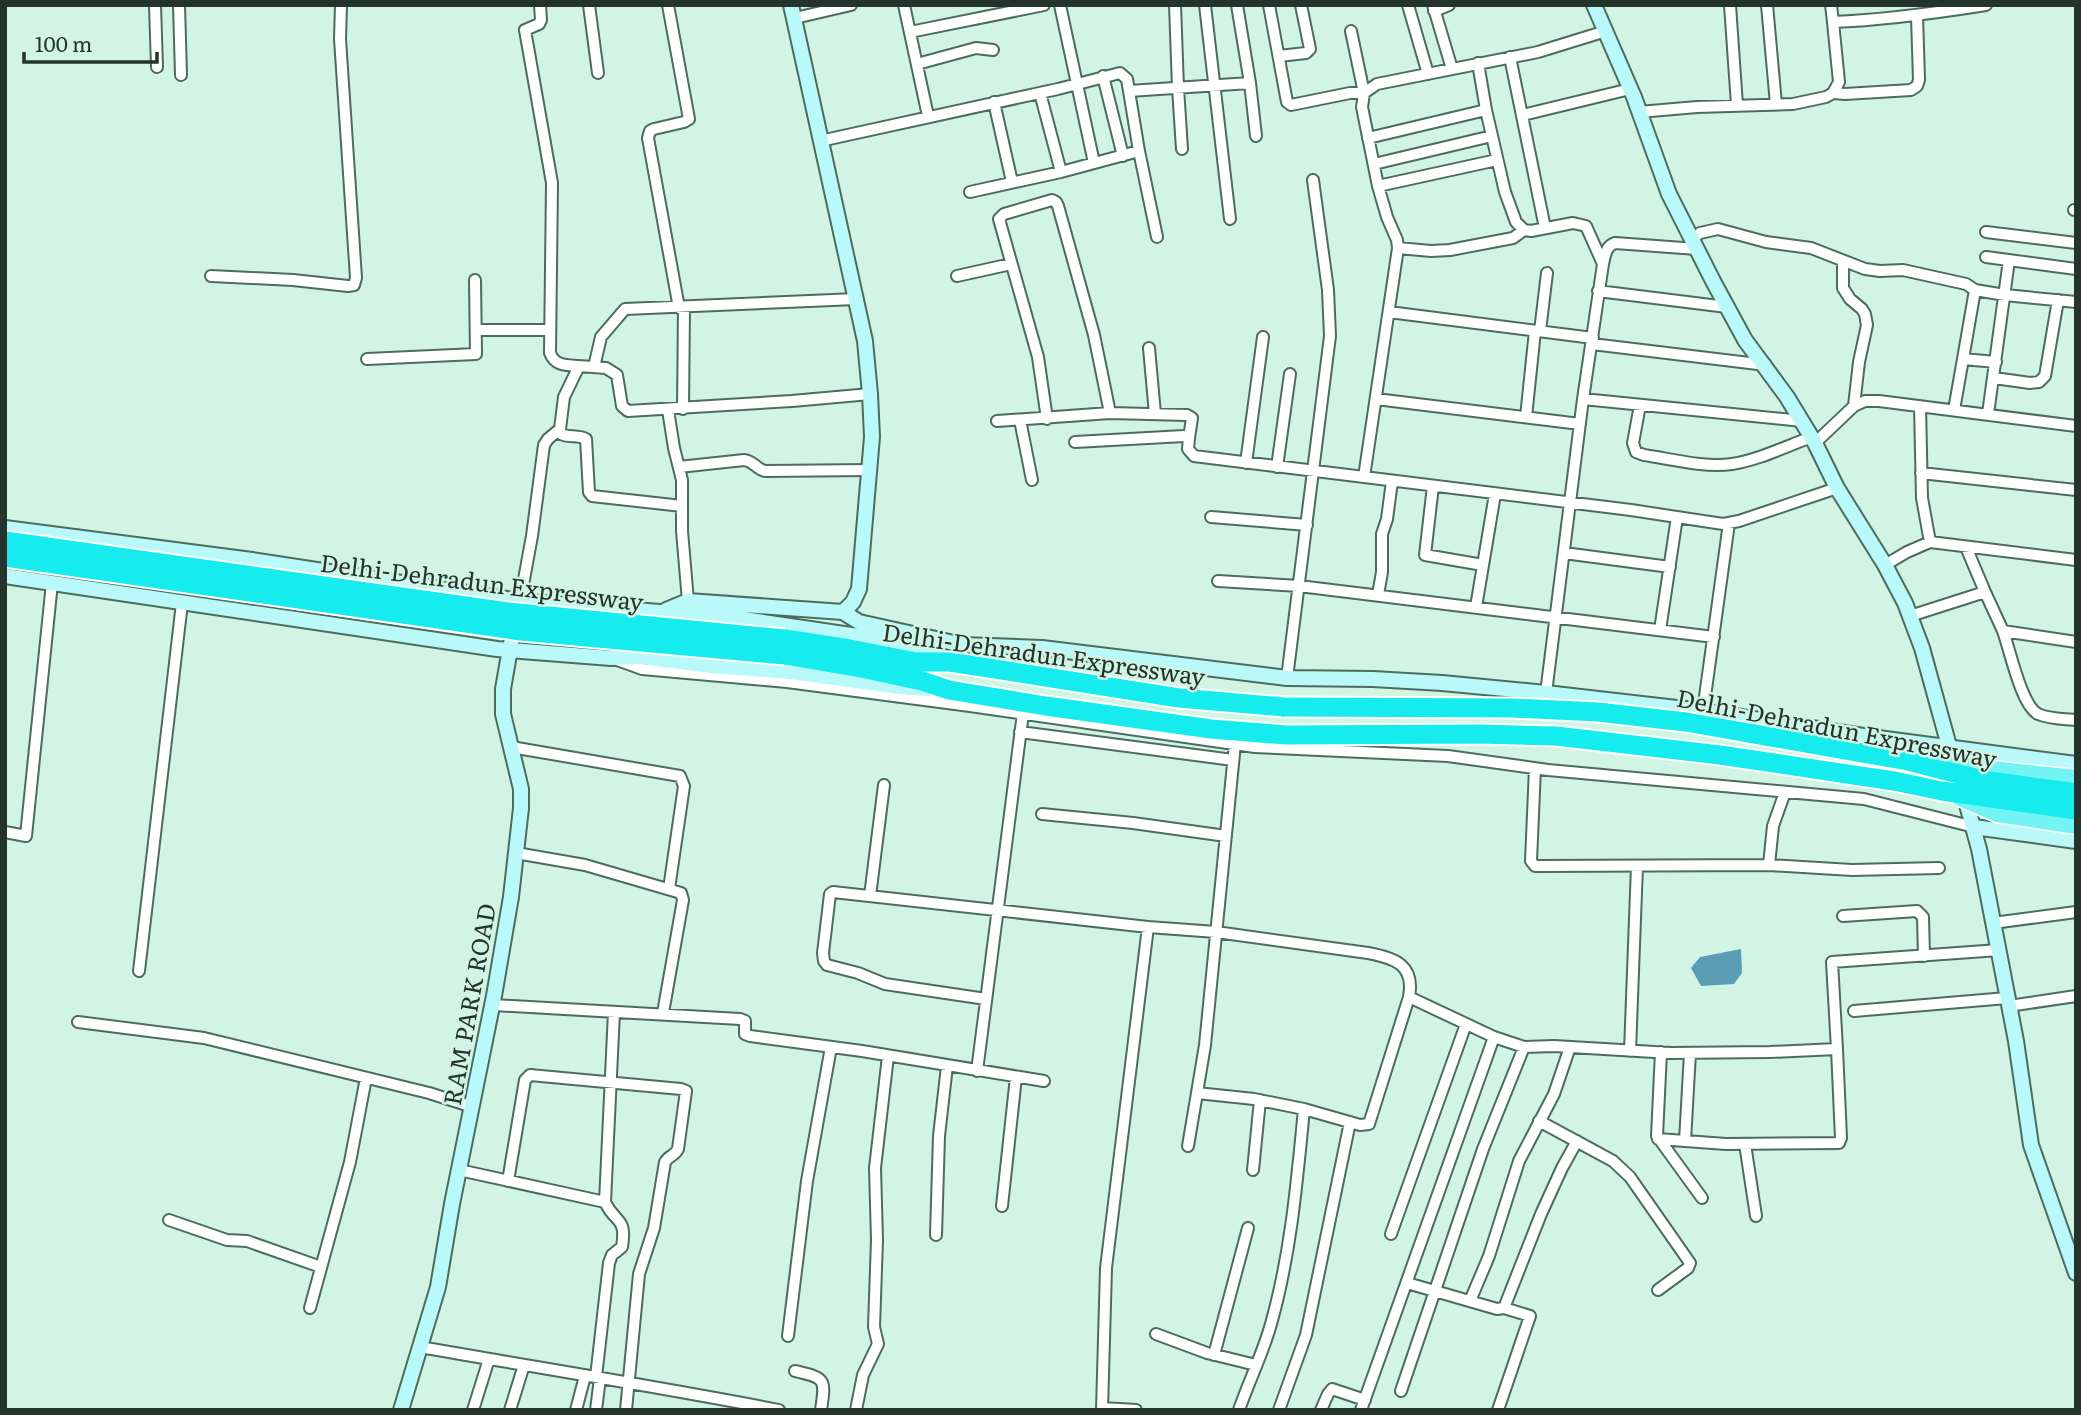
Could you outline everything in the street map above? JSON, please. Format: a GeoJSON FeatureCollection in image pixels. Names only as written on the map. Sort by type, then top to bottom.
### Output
{"type":"FeatureCollection","features":[{"type":"Feature","properties":{"kind":"highway","name":"Delhi-Dehradun Expressway"},"geometry":{"type":"LineString","coordinates":[[5,541],[508,612],[785,647],[949,690],[1211,729],[1286,735],[1556,736],[1720,755],[2076,810]]}},
{"type":"Feature","properties":{"kind":"highway","name":"Delhi-Dehradun Expressway"},"geometry":{"type":"LineString","coordinates":[[5,557],[521,631],[849,649],[916,662],[950,662],[1179,698],[1284,707],[1511,708],[1598,712],[1686,722],[1908,761],[1982,780],[2076,793]]}},
{"type":"Feature","properties":{"kind":"main road"},"geometry":{"type":"LineString","coordinates":[[1908,761],[2076,778]]}},
{"type":"Feature","properties":{"kind":"main road"},"geometry":{"type":"LineString","coordinates":[[1942,791],[1997,814],[2076,826]]}},
{"type":"Feature","properties":{"kind":"street"},"geometry":{"type":"LineString","coordinates":[[155,5],[157,67]]}},
{"type":"Feature","properties":{"kind":"street"},"geometry":{"type":"LineString","coordinates":[[179,5],[181,75]]}},
{"type":"Feature","properties":{"kind":"street"},"geometry":{"type":"LineString","coordinates":[[211,276],[354,285],[356,278],[350,171],[340,39],[341,5]]}},
{"type":"Feature","properties":{"kind":"street"},"geometry":{"type":"LineString","coordinates":[[540,5],[541,20],[525,30],[552,183],[552,358],[561,365],[606,368],[617,375],[621,406],[628,411],[870,394]]}},
{"type":"Feature","properties":{"kind":"street"},"geometry":{"type":"LineString","coordinates":[[589,5],[598,73]]}},
{"type":"Feature","properties":{"kind":"street"},"geometry":{"type":"LineString","coordinates":[[668,5],[689,119],[654,129],[648,134],[648,138],[681,308],[683,409]]}},
{"type":"Feature","properties":{"kind":"street"},"geometry":{"type":"LineString","coordinates":[[843,612],[853,602],[859,589],[872,437],[870,394],[865,341],[793,12],[850,5]]}},
{"type":"Feature","properties":{"kind":"street"},"geometry":{"type":"LineString","coordinates":[[904,5],[928,116]]}},
{"type":"Feature","properties":{"kind":"street"},"geometry":{"type":"LineString","coordinates":[[910,32],[1044,5]]}},
{"type":"Feature","properties":{"kind":"street"},"geometry":{"type":"LineString","coordinates":[[1060,5],[1094,163]]}},
{"type":"Feature","properties":{"kind":"street"},"geometry":{"type":"LineString","coordinates":[[1175,5],[1182,149]]}},
{"type":"Feature","properties":{"kind":"street"},"geometry":{"type":"LineString","coordinates":[[1205,5],[1230,219]]}},
{"type":"Feature","properties":{"kind":"street"},"geometry":{"type":"LineString","coordinates":[[1237,5],[1256,136]]}},
{"type":"Feature","properties":{"kind":"street"},"geometry":{"type":"LineString","coordinates":[[1269,5],[1287,102],[1291,105],[1350,93],[1364,93],[1377,84],[1538,52],[1606,31]]}},
{"type":"Feature","properties":{"kind":"street"},"geometry":{"type":"LineString","coordinates":[[1279,55],[1306,53],[1310,49],[1301,5]]}},
{"type":"Feature","properties":{"kind":"street"},"geometry":{"type":"LineString","coordinates":[[1408,5],[1428,74]]}},
{"type":"Feature","properties":{"kind":"street"},"geometry":{"type":"LineString","coordinates":[[1449,5],[1434,8],[1452,68]]}},
{"type":"Feature","properties":{"kind":"street"},"geometry":{"type":"LineString","coordinates":[[1594,5],[1630,89],[1669,194],[1727,307],[1745,340],[1766,365],[1814,440],[1837,488],[1885,565],[1910,616],[1922,648],[1948,747],[1974,827],[2008,1002],[2031,1145],[2076,1273]]}},
{"type":"Feature","properties":{"kind":"street"},"geometry":{"type":"LineString","coordinates":[[1730,5],[1738,105]]}},
{"type":"Feature","properties":{"kind":"street"},"geometry":{"type":"LineString","coordinates":[[1767,5],[1776,104]]}},
{"type":"Feature","properties":{"kind":"street"},"geometry":{"type":"LineString","coordinates":[[1831,5],[1839,82],[1833,93]]}},
{"type":"Feature","properties":{"kind":"street"},"geometry":{"type":"LineString","coordinates":[[1833,22],[1881,20],[1917,16],[1938,9],[1986,5]]}},
{"type":"Feature","properties":{"kind":"street"},"geometry":{"type":"LineString","coordinates":[[1639,112],[1813,101],[1833,93],[1911,90],[1917,86],[1919,80],[1917,16]]}},
{"type":"Feature","properties":{"kind":"street"},"geometry":{"type":"LineString","coordinates":[[1351,31],[1364,93],[1362,107],[1378,186],[1398,248],[1364,477]]}},
{"type":"Feature","properties":{"kind":"street"},"geometry":{"type":"LineString","coordinates":[[917,64],[976,48],[993,50]]}},
{"type":"Feature","properties":{"kind":"street"},"geometry":{"type":"LineString","coordinates":[[1510,57],[1545,228]]}},
{"type":"Feature","properties":{"kind":"street"},"geometry":{"type":"LineString","coordinates":[[1478,63],[1497,160],[1512,214],[1519,227],[1524,230]]}},
{"type":"Feature","properties":{"kind":"street"},"geometry":{"type":"LineString","coordinates":[[820,141],[1040,93],[1102,76],[1124,74],[1157,237]]}},
{"type":"Feature","properties":{"kind":"street"},"geometry":{"type":"LineString","coordinates":[[1102,76],[1123,156]]}},
{"type":"Feature","properties":{"kind":"street"},"geometry":{"type":"LineString","coordinates":[[1129,91],[1250,83]]}},
{"type":"Feature","properties":{"kind":"street"},"geometry":{"type":"LineString","coordinates":[[1523,115],[1630,89]]}},
{"type":"Feature","properties":{"kind":"street"},"geometry":{"type":"LineString","coordinates":[[1040,93],[1060,172]]}},
{"type":"Feature","properties":{"kind":"street"},"geometry":{"type":"LineString","coordinates":[[994,102],[1012,182]]}},
{"type":"Feature","properties":{"kind":"street"},"geometry":{"type":"LineString","coordinates":[[1368,138],[1486,110]]}},
{"type":"Feature","properties":{"kind":"street"},"geometry":{"type":"LineString","coordinates":[[1374,164],[1492,136]]}},
{"type":"Feature","properties":{"kind":"street"},"geometry":{"type":"LineString","coordinates":[[970,191],[1060,172],[1139,151]]}},
{"type":"Feature","properties":{"kind":"street"},"geometry":{"type":"LineString","coordinates":[[1378,186],[1497,160]]}},
{"type":"Feature","properties":{"kind":"street"},"geometry":{"type":"LineString","coordinates":[[1287,678],[1330,336],[1330,314],[1313,180]]}},
{"type":"Feature","properties":{"kind":"street"},"geometry":{"type":"LineString","coordinates":[[1047,419],[1038,358],[999,222],[1001,216],[1055,200],[1094,335],[1110,413]]}},
{"type":"Feature","properties":{"kind":"street"},"geometry":{"type":"LineString","coordinates":[[1398,248],[1440,251],[1513,238],[1524,230],[1573,223],[1586,226],[1603,264]]}},
{"type":"Feature","properties":{"kind":"street"},"geometry":{"type":"LineString","coordinates":[[1695,244],[1700,233],[1718,229],[1766,242],[1811,248],[1865,269],[1903,270],[1966,284],[1975,290],[2076,302]]}},
{"type":"Feature","properties":{"kind":"street"},"geometry":{"type":"LineString","coordinates":[[1986,232],[2076,243]]}},
{"type":"Feature","properties":{"kind":"street"},"geometry":{"type":"LineString","coordinates":[[1546,693],[1598,291],[1607,250],[1615,243],[1695,244]]}},
{"type":"Feature","properties":{"kind":"street"},"geometry":{"type":"LineString","coordinates":[[1986,257],[2076,269]]}},
{"type":"Feature","properties":{"kind":"street"},"geometry":{"type":"LineString","coordinates":[[1988,414],[2009,260]]}},
{"type":"Feature","properties":{"kind":"street"},"geometry":{"type":"LineString","coordinates":[[1843,262],[1843,288],[1850,299],[1862,309],[1867,325],[1854,406]]}},
{"type":"Feature","properties":{"kind":"street"},"geometry":{"type":"LineString","coordinates":[[957,276],[1011,264]]}},
{"type":"Feature","properties":{"kind":"street"},"geometry":{"type":"LineString","coordinates":[[1526,417],[1547,273]]}},
{"type":"Feature","properties":{"kind":"street"},"geometry":{"type":"LineString","coordinates":[[367,359],[474,355],[477,351],[475,279]]}},
{"type":"Feature","properties":{"kind":"street"},"geometry":{"type":"LineString","coordinates":[[1954,410],[1975,290]]}},
{"type":"Feature","properties":{"kind":"street"},"geometry":{"type":"LineString","coordinates":[[1598,291],[1727,307]]}},
{"type":"Feature","properties":{"kind":"street"},"geometry":{"type":"LineString","coordinates":[[594,367],[601,337],[622,311],[630,308],[856,299]]}},
{"type":"Feature","properties":{"kind":"street"},"geometry":{"type":"LineString","coordinates":[[1994,378],[2030,383],[2039,382],[2045,376],[2058,300]]}},
{"type":"Feature","properties":{"kind":"street"},"geometry":{"type":"LineString","coordinates":[[1389,312],[1766,365]]}},
{"type":"Feature","properties":{"kind":"street"},"geometry":{"type":"LineString","coordinates":[[476,330],[550,330]]}},
{"type":"Feature","properties":{"kind":"street"},"geometry":{"type":"LineString","coordinates":[[1246,463],[1263,337]]}},
{"type":"Feature","properties":{"kind":"street"},"geometry":{"type":"LineString","coordinates":[[1149,348],[1155,414]]}},
{"type":"Feature","properties":{"kind":"street"},"geometry":{"type":"LineString","coordinates":[[1963,359],[1996,362]]}},
{"type":"Feature","properties":{"kind":"street"},"geometry":{"type":"LineString","coordinates":[[520,601],[532,537],[544,445],[560,429],[564,397],[579,366]]}},
{"type":"Feature","properties":{"kind":"street"},"geometry":{"type":"LineString","coordinates":[[1277,467],[1290,374]]}},
{"type":"Feature","properties":{"kind":"street"},"geometry":{"type":"LineString","coordinates":[[1376,399],[1580,424]]}},
{"type":"Feature","properties":{"kind":"street"},"geometry":{"type":"LineString","coordinates":[[1583,400],[1802,421]]}},
{"type":"Feature","properties":{"kind":"street"},"geometry":{"type":"LineString","coordinates":[[1640,405],[1633,443],[1636,452],[1696,462],[1732,464],[1814,440],[1854,406],[1865,401],[2076,426]]}},
{"type":"Feature","properties":{"kind":"street"},"geometry":{"type":"LineString","coordinates":[[1920,406],[1922,498],[1930,542]]}},
{"type":"Feature","properties":{"kind":"street"},"geometry":{"type":"LineString","coordinates":[[668,410],[683,494],[688,601]]}},
{"type":"Feature","properties":{"kind":"street"},"geometry":{"type":"LineString","coordinates":[[997,421],[1110,413],[1191,416],[1188,449],[1194,456],[1723,524],[1837,488]]}},
{"type":"Feature","properties":{"kind":"street"},"geometry":{"type":"LineString","coordinates":[[1020,420],[1032,480]]}},
{"type":"Feature","properties":{"kind":"street"},"geometry":{"type":"LineString","coordinates":[[558,432],[586,439],[589,492],[592,496],[682,506]]}},
{"type":"Feature","properties":{"kind":"street"},"geometry":{"type":"LineString","coordinates":[[1075,442],[1189,438]]}},
{"type":"Feature","properties":{"kind":"street"},"geometry":{"type":"LineString","coordinates":[[679,467],[744,460],[765,471],[869,470]]}},
{"type":"Feature","properties":{"kind":"street"},"geometry":{"type":"LineString","coordinates":[[1921,473],[2076,490]]}},
{"type":"Feature","properties":{"kind":"street"},"geometry":{"type":"LineString","coordinates":[[1378,595],[1382,572],[1382,534],[1387,519],[1392,481]]}},
{"type":"Feature","properties":{"kind":"street"},"geometry":{"type":"LineString","coordinates":[[1433,486],[1425,555],[1483,565]]}},
{"type":"Feature","properties":{"kind":"street"},"geometry":{"type":"LineString","coordinates":[[1476,607],[1495,494]]}},
{"type":"Feature","properties":{"kind":"street"},"geometry":{"type":"LineString","coordinates":[[1211,517],[1307,525]]}},
{"type":"Feature","properties":{"kind":"street"},"geometry":{"type":"LineString","coordinates":[[1660,630],[1677,517]]}},
{"type":"Feature","properties":{"kind":"street"},"geometry":{"type":"LineString","coordinates":[[1703,711],[1730,523]]}},
{"type":"Feature","properties":{"kind":"street"},"geometry":{"type":"LineString","coordinates":[[5,528],[252,560],[520,601],[736,618],[878,639],[950,662]]}},
{"type":"Feature","properties":{"kind":"street"},"geometry":{"type":"LineString","coordinates":[[1885,565],[1930,542],[2076,560]]}},
{"type":"Feature","properties":{"kind":"street"},"geometry":{"type":"LineString","coordinates":[[1966,547],[2003,631],[2031,709],[2047,717],[2076,720]]}},
{"type":"Feature","properties":{"kind":"street"},"geometry":{"type":"LineString","coordinates":[[1564,552],[1670,567]]}},
{"type":"Feature","properties":{"kind":"street"},"geometry":{"type":"LineString","coordinates":[[5,576],[510,650],[611,658],[642,657],[791,672],[900,687],[949,690]]}},
{"type":"Feature","properties":{"kind":"street"},"geometry":{"type":"LineString","coordinates":[[1218,581],[1378,595],[1714,637]]}},
{"type":"Feature","properties":{"kind":"street"},"geometry":{"type":"LineString","coordinates":[[5,832],[26,836],[52,583]]}},
{"type":"Feature","properties":{"kind":"street"},"geometry":{"type":"LineString","coordinates":[[1910,616],[1985,592]]}},
{"type":"Feature","properties":{"kind":"street","name":"RAM PARK ROAD"},"geometry":{"type":"LineString","coordinates":[[401,1410],[438,1287],[493,1005],[511,897],[521,789],[503,714],[503,689],[520,601]]}},
{"type":"Feature","properties":{"kind":"street"},"geometry":{"type":"LineString","coordinates":[[661,612],[688,601],[843,612],[859,622],[963,645],[1042,648],[1287,678],[1373,679],[1546,693],[1703,711],[1863,736],[2076,764]]}},
{"type":"Feature","properties":{"kind":"street"},"geometry":{"type":"LineString","coordinates":[[139,971],[182,603]]}},
{"type":"Feature","properties":{"kind":"street"},"geometry":{"type":"LineString","coordinates":[[2003,631],[2076,642]]}},
{"type":"Feature","properties":{"kind":"street"},"geometry":{"type":"LineString","coordinates":[[611,658],[642,669],[787,682],[1235,744],[1333,752],[1448,756],[1535,768],[1864,799],[1974,827],[2076,841]]}},
{"type":"Feature","properties":{"kind":"street"},"geometry":{"type":"LineString","coordinates":[[976,1071],[1023,713]]}},
{"type":"Feature","properties":{"kind":"street"},"geometry":{"type":"LineString","coordinates":[[1020,732],[1233,760]]}},
{"type":"Feature","properties":{"kind":"street"},"geometry":{"type":"LineString","coordinates":[[1188,1146],[1205,1045],[1235,744]]}},
{"type":"Feature","properties":{"kind":"street"},"geometry":{"type":"LineString","coordinates":[[511,747],[680,776],[684,786],[669,889]]}},
{"type":"Feature","properties":{"kind":"street"},"geometry":{"type":"LineString","coordinates":[[1535,768],[1532,864],[1539,866],[1769,865],[1852,870],[1939,868]]}},
{"type":"Feature","properties":{"kind":"street"},"geometry":{"type":"LineString","coordinates":[[870,896],[884,785]]}},
{"type":"Feature","properties":{"kind":"street"},"geometry":{"type":"LineString","coordinates":[[1769,865],[1773,825],[1785,792]]}},
{"type":"Feature","properties":{"kind":"street"},"geometry":{"type":"LineString","coordinates":[[1042,814],[1226,836]]}},
{"type":"Feature","properties":{"kind":"street"},"geometry":{"type":"LineString","coordinates":[[516,853],[585,864],[681,893],[683,900],[663,1013]]}},
{"type":"Feature","properties":{"kind":"street"},"geometry":{"type":"LineString","coordinates":[[1630,1051],[1637,866]]}},
{"type":"Feature","properties":{"kind":"street"},"geometry":{"type":"LineString","coordinates":[[986,999],[885,984],[858,972],[827,965],[823,953],[830,894],[1216,932],[1381,956],[1407,970],[1411,984],[1409,997],[1369,1124],[1350,1122],[1260,1100],[1197,1093]]}},
{"type":"Feature","properties":{"kind":"street"},"geometry":{"type":"LineString","coordinates":[[1843,916],[1917,911],[1923,917],[1924,956]]}},
{"type":"Feature","properties":{"kind":"street"},"geometry":{"type":"LineString","coordinates":[[1993,923],[2076,912]]}},
{"type":"Feature","properties":{"kind":"street"},"geometry":{"type":"LineString","coordinates":[[1136,1410],[1102,1409],[1106,1268],[1148,927]]}},
{"type":"Feature","properties":{"kind":"street"},"geometry":{"type":"LineString","coordinates":[[1658,1139],[1745,1144],[1839,1143],[1841,1138],[1832,962],[1998,950]]}},
{"type":"Feature","properties":{"kind":"street"},"geometry":{"type":"LineString","coordinates":[[1854,1011],[2076,996]]}},
{"type":"Feature","properties":{"kind":"street"},"geometry":{"type":"LineString","coordinates":[[1409,997],[1494,1037],[1524,1047],[1690,1053],[1837,1049]]}},
{"type":"Feature","properties":{"kind":"street"},"geometry":{"type":"LineString","coordinates":[[493,1005],[740,1019],[744,1021],[747,1035],[1044,1081]]}},
{"type":"Feature","properties":{"kind":"street"},"geometry":{"type":"LineString","coordinates":[[596,1410],[594,1377],[609,1263],[612,1255],[622,1247],[624,1237],[621,1222],[608,1210],[605,1202],[614,1012]]}},
{"type":"Feature","properties":{"kind":"street"},"geometry":{"type":"LineString","coordinates":[[78,1022],[204,1038],[473,1107]]}},
{"type":"Feature","properties":{"kind":"street"},"geometry":{"type":"LineString","coordinates":[[1391,1234],[1466,1024]]}},
{"type":"Feature","properties":{"kind":"street"},"geometry":{"type":"LineString","coordinates":[[1321,1410],[1332,1389],[1363,1405],[1494,1037]]}},
{"type":"Feature","properties":{"kind":"street"},"geometry":{"type":"LineString","coordinates":[[788,1336],[807,1181],[831,1047]]}},
{"type":"Feature","properties":{"kind":"street"},"geometry":{"type":"LineString","coordinates":[[1401,1391],[1483,1149],[1524,1047]]}},
{"type":"Feature","properties":{"kind":"street"},"geometry":{"type":"LineString","coordinates":[[1470,1301],[1489,1255],[1519,1161],[1554,1094],[1570,1047]]}},
{"type":"Feature","properties":{"kind":"street"},"geometry":{"type":"LineString","coordinates":[[1661,1052],[1656,1131],[1658,1139],[1702,1198]]}},
{"type":"Feature","properties":{"kind":"street"},"geometry":{"type":"LineString","coordinates":[[1685,1141],[1690,1053]]}},
{"type":"Feature","properties":{"kind":"street"},"geometry":{"type":"LineString","coordinates":[[856,1410],[863,1375],[878,1344],[874,1327],[877,1240],[875,1168],[888,1056]]}},
{"type":"Feature","properties":{"kind":"street"},"geometry":{"type":"LineString","coordinates":[[936,1235],[939,1136],[947,1066]]}},
{"type":"Feature","properties":{"kind":"street"},"geometry":{"type":"LineString","coordinates":[[508,1181],[527,1076],[685,1091],[678,1149],[677,1153],[665,1162],[654,1228],[639,1275],[625,1410]]}},
{"type":"Feature","properties":{"kind":"street"},"geometry":{"type":"LineString","coordinates":[[1002,1206],[1016,1077]]}},
{"type":"Feature","properties":{"kind":"street"},"geometry":{"type":"LineString","coordinates":[[310,1308],[350,1162],[366,1078]]}},
{"type":"Feature","properties":{"kind":"street"},"geometry":{"type":"LineString","coordinates":[[1253,1170],[1260,1100]]}},
{"type":"Feature","properties":{"kind":"street"},"geometry":{"type":"LineString","coordinates":[[1238,1410],[1271,1326],[1293,1217],[1304,1110]]}},
{"type":"Feature","properties":{"kind":"street"},"geometry":{"type":"LineString","coordinates":[[1539,1121],[1613,1161],[1630,1177],[1689,1260],[1688,1268],[1658,1290]]}},
{"type":"Feature","properties":{"kind":"street"},"geometry":{"type":"LineString","coordinates":[[1279,1410],[1306,1335],[1350,1122]]}},
{"type":"Feature","properties":{"kind":"street"},"geometry":{"type":"LineString","coordinates":[[1504,1308],[1541,1214],[1577,1141]]}},
{"type":"Feature","properties":{"kind":"street"},"geometry":{"type":"LineString","coordinates":[[1745,1144],[1756,1216]]}},
{"type":"Feature","properties":{"kind":"street"},"geometry":{"type":"LineString","coordinates":[[460,1170],[605,1202]]}},
{"type":"Feature","properties":{"kind":"street"},"geometry":{"type":"LineString","coordinates":[[169,1220],[226,1240],[247,1241],[321,1267]]}},
{"type":"Feature","properties":{"kind":"street"},"geometry":{"type":"LineString","coordinates":[[1214,1355],[1248,1228]]}},
{"type":"Feature","properties":{"kind":"street"},"geometry":{"type":"LineString","coordinates":[[1407,1283],[1530,1316],[1498,1410]]}},
{"type":"Feature","properties":{"kind":"street"},"geometry":{"type":"LineString","coordinates":[[1156,1334],[1214,1355],[1256,1365]]}},
{"type":"Feature","properties":{"kind":"street"},"geometry":{"type":"LineString","coordinates":[[420,1347],[779,1410]]}},
{"type":"Feature","properties":{"kind":"street"},"geometry":{"type":"LineString","coordinates":[[473,1410],[489,1359]]}},
{"type":"Feature","properties":{"kind":"street"},"geometry":{"type":"LineString","coordinates":[[510,1410],[524,1365]]}},
{"type":"Feature","properties":{"kind":"street"},"geometry":{"type":"LineString","coordinates":[[795,1371],[821,1380],[821,1410]]}},
{"type":"Feature","properties":{"kind":"street"},"geometry":{"type":"LineString","coordinates":[[576,1410],[594,1377]]}},
{"type":"Feature","properties":{"kind":"water"},"geometry":{"type":"Polygon","coordinates":[[[1741,949],[1742,973],[1734,984],[1701,986],[1691,968],[1700,957],[1741,949]]]}}]}
